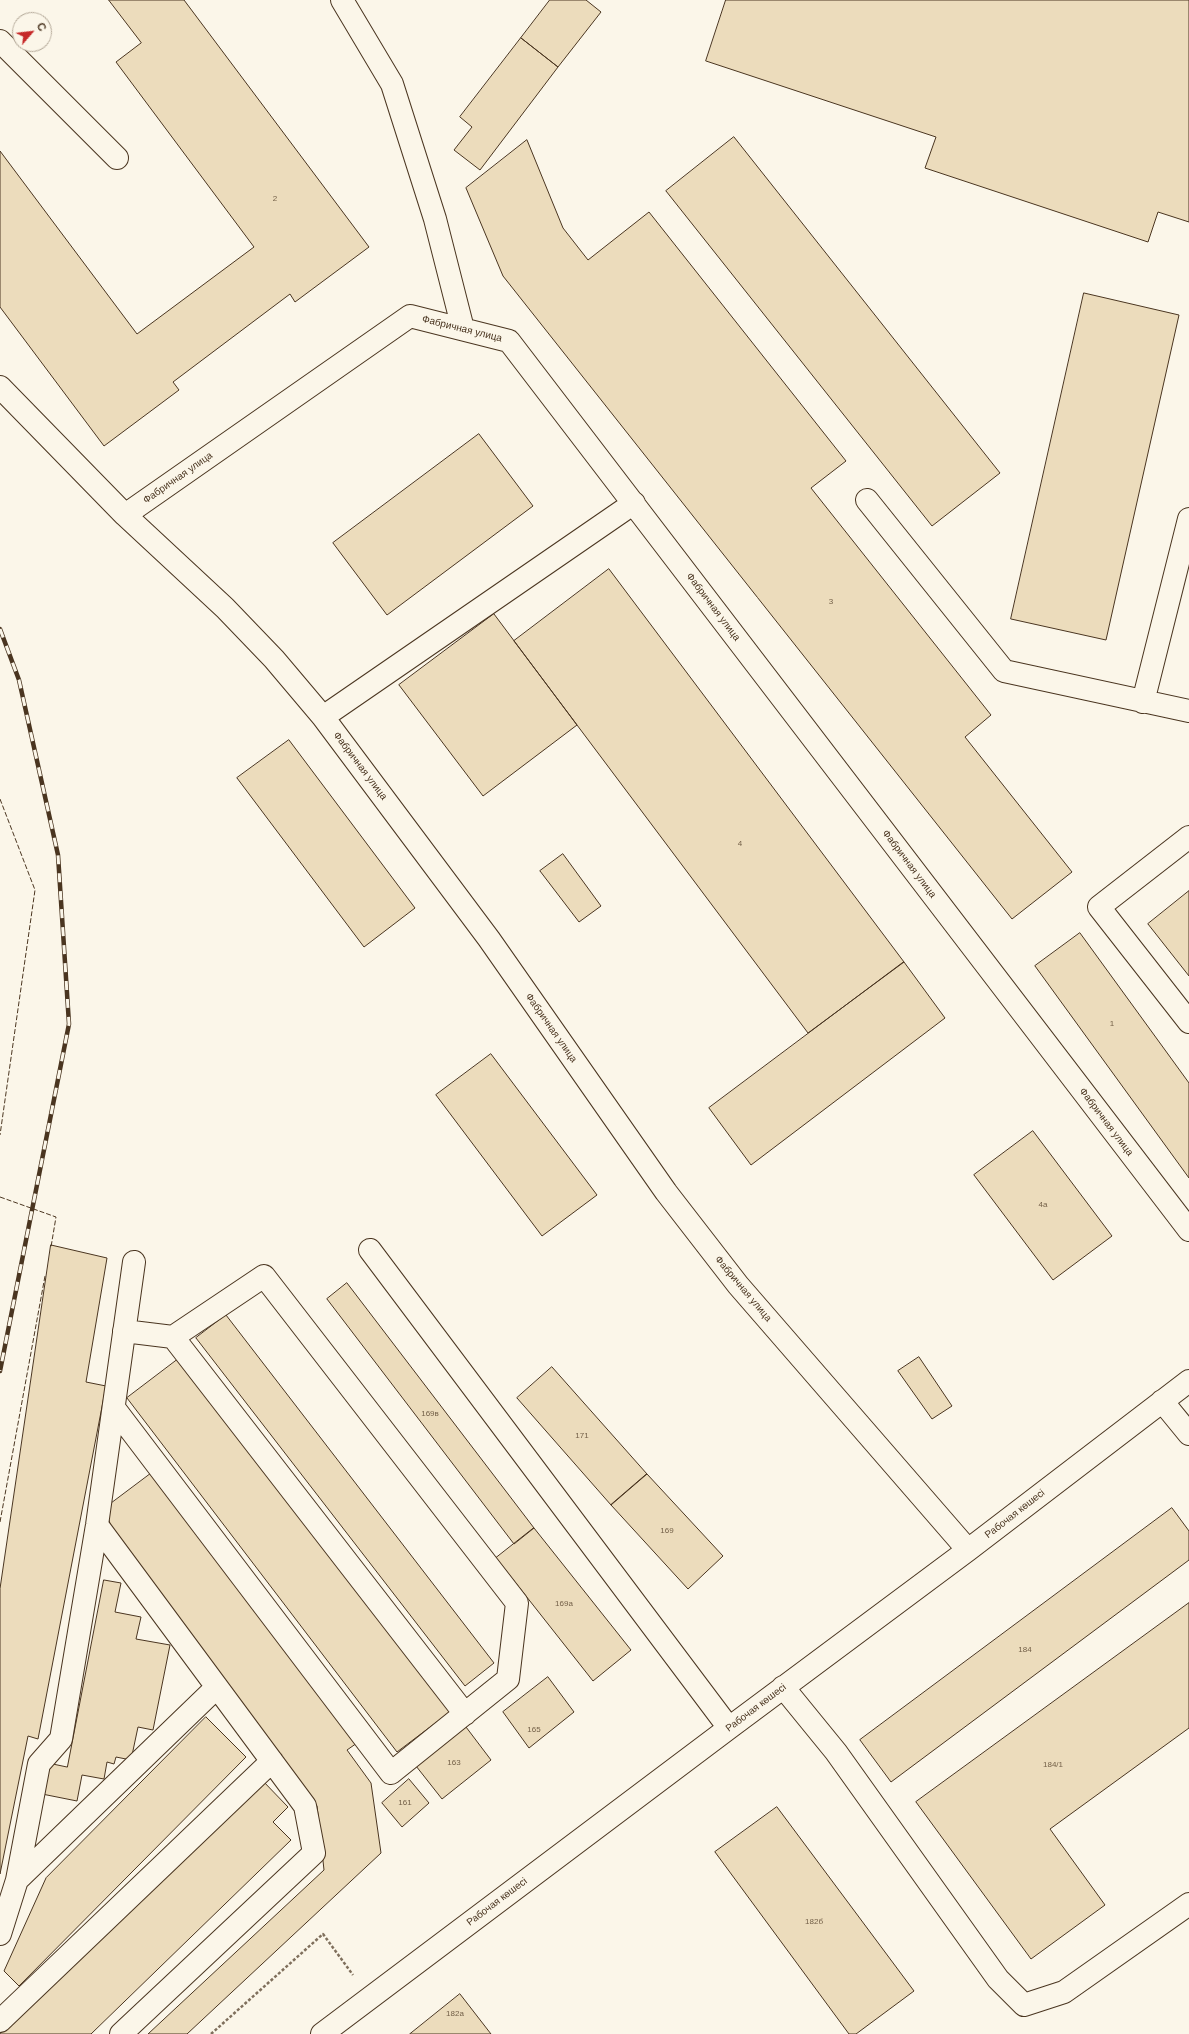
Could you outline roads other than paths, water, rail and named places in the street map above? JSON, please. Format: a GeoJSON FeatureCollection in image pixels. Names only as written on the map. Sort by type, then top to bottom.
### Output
{"type":"FeatureCollection","features":[{"type":"Feature","properties":{"kind":"street"},"geometry":{"type":"LineString","coordinates":[[342,0],[392,84],[435,219],[463,329]]}},
{"type":"Feature","properties":{"kind":"street"},"geometry":{"type":"LineString","coordinates":[[0,41],[118,158]]}},
{"type":"Feature","properties":{"kind":"street","name":"Фабричная улица"},"geometry":{"type":"LineString","coordinates":[[125,515],[410,316],[509,341],[1189,1230]]}},
{"type":"Feature","properties":{"kind":"street","name":"Фабричная улица"},"geometry":{"type":"LineString","coordinates":[[0,387],[125,515],[225,608],[274,659],[323,717],[489,939],[671,1198],[738,1285],[968,1550]]}},
{"type":"Feature","properties":{"kind":"street"},"geometry":{"type":"LineString","coordinates":[[867,500],[1004,671],[1189,711]]}},
{"type":"Feature","properties":{"kind":"street"},"geometry":{"type":"LineString","coordinates":[[323,717],[634,503]]}},
{"type":"Feature","properties":{"kind":"street"},"geometry":{"type":"LineString","coordinates":[[1143,702],[1189,519]]}},
{"type":"Feature","properties":{"kind":"street"},"geometry":{"type":"LineString","coordinates":[[1189,837],[1099,907],[1189,1022]]}},
{"type":"Feature","properties":{"kind":"street"},"geometry":{"type":"LineString","coordinates":[[370,1250],[729,1728]]}},
{"type":"Feature","properties":{"kind":"street"},"geometry":{"type":"LineString","coordinates":[[0,1934],[17,1880],[39,1764],[61,1739],[97,1525],[134,1262]]}},
{"type":"Feature","properties":{"kind":"street"},"geometry":{"type":"LineString","coordinates":[[114,1408],[391,1773],[508,1679],[516,1603],[264,1276],[173,1337],[124,1331]]}},
{"type":"Feature","properties":{"kind":"street"},"geometry":{"type":"LineString","coordinates":[[173,1337],[465,1714]]}},
{"type":"Feature","properties":{"kind":"street","name":"Рабочая көшесі"},"geometry":{"type":"LineString","coordinates":[[322,2034],[783,1687],[968,1550],[1189,1381]]}},
{"type":"Feature","properties":{"kind":"street"},"geometry":{"type":"LineString","coordinates":[[1162,1401],[1189,1434]]}},
{"type":"Feature","properties":{"kind":"street"},"geometry":{"type":"LineString","coordinates":[[97,1525],[306,1806],[314,1853],[121,2034]]}},
{"type":"Feature","properties":{"kind":"street"},"geometry":{"type":"LineString","coordinates":[[17,1880],[217,1687]]}},
{"type":"Feature","properties":{"kind":"street"},"geometry":{"type":"LineString","coordinates":[[783,1687],[836,1752],[998,1978],[1024,2005],[1064,1992],[1189,1904]]}},
{"type":"Feature","properties":{"kind":"street"},"geometry":{"type":"LineString","coordinates":[[0,2021],[272,1761]]}},
{"type":"Feature","properties":{"kind":"railway"},"geometry":{"type":"LineString","coordinates":[[0,629],[19,680],[58,855],[69,1024],[0,1371]]}}]}
